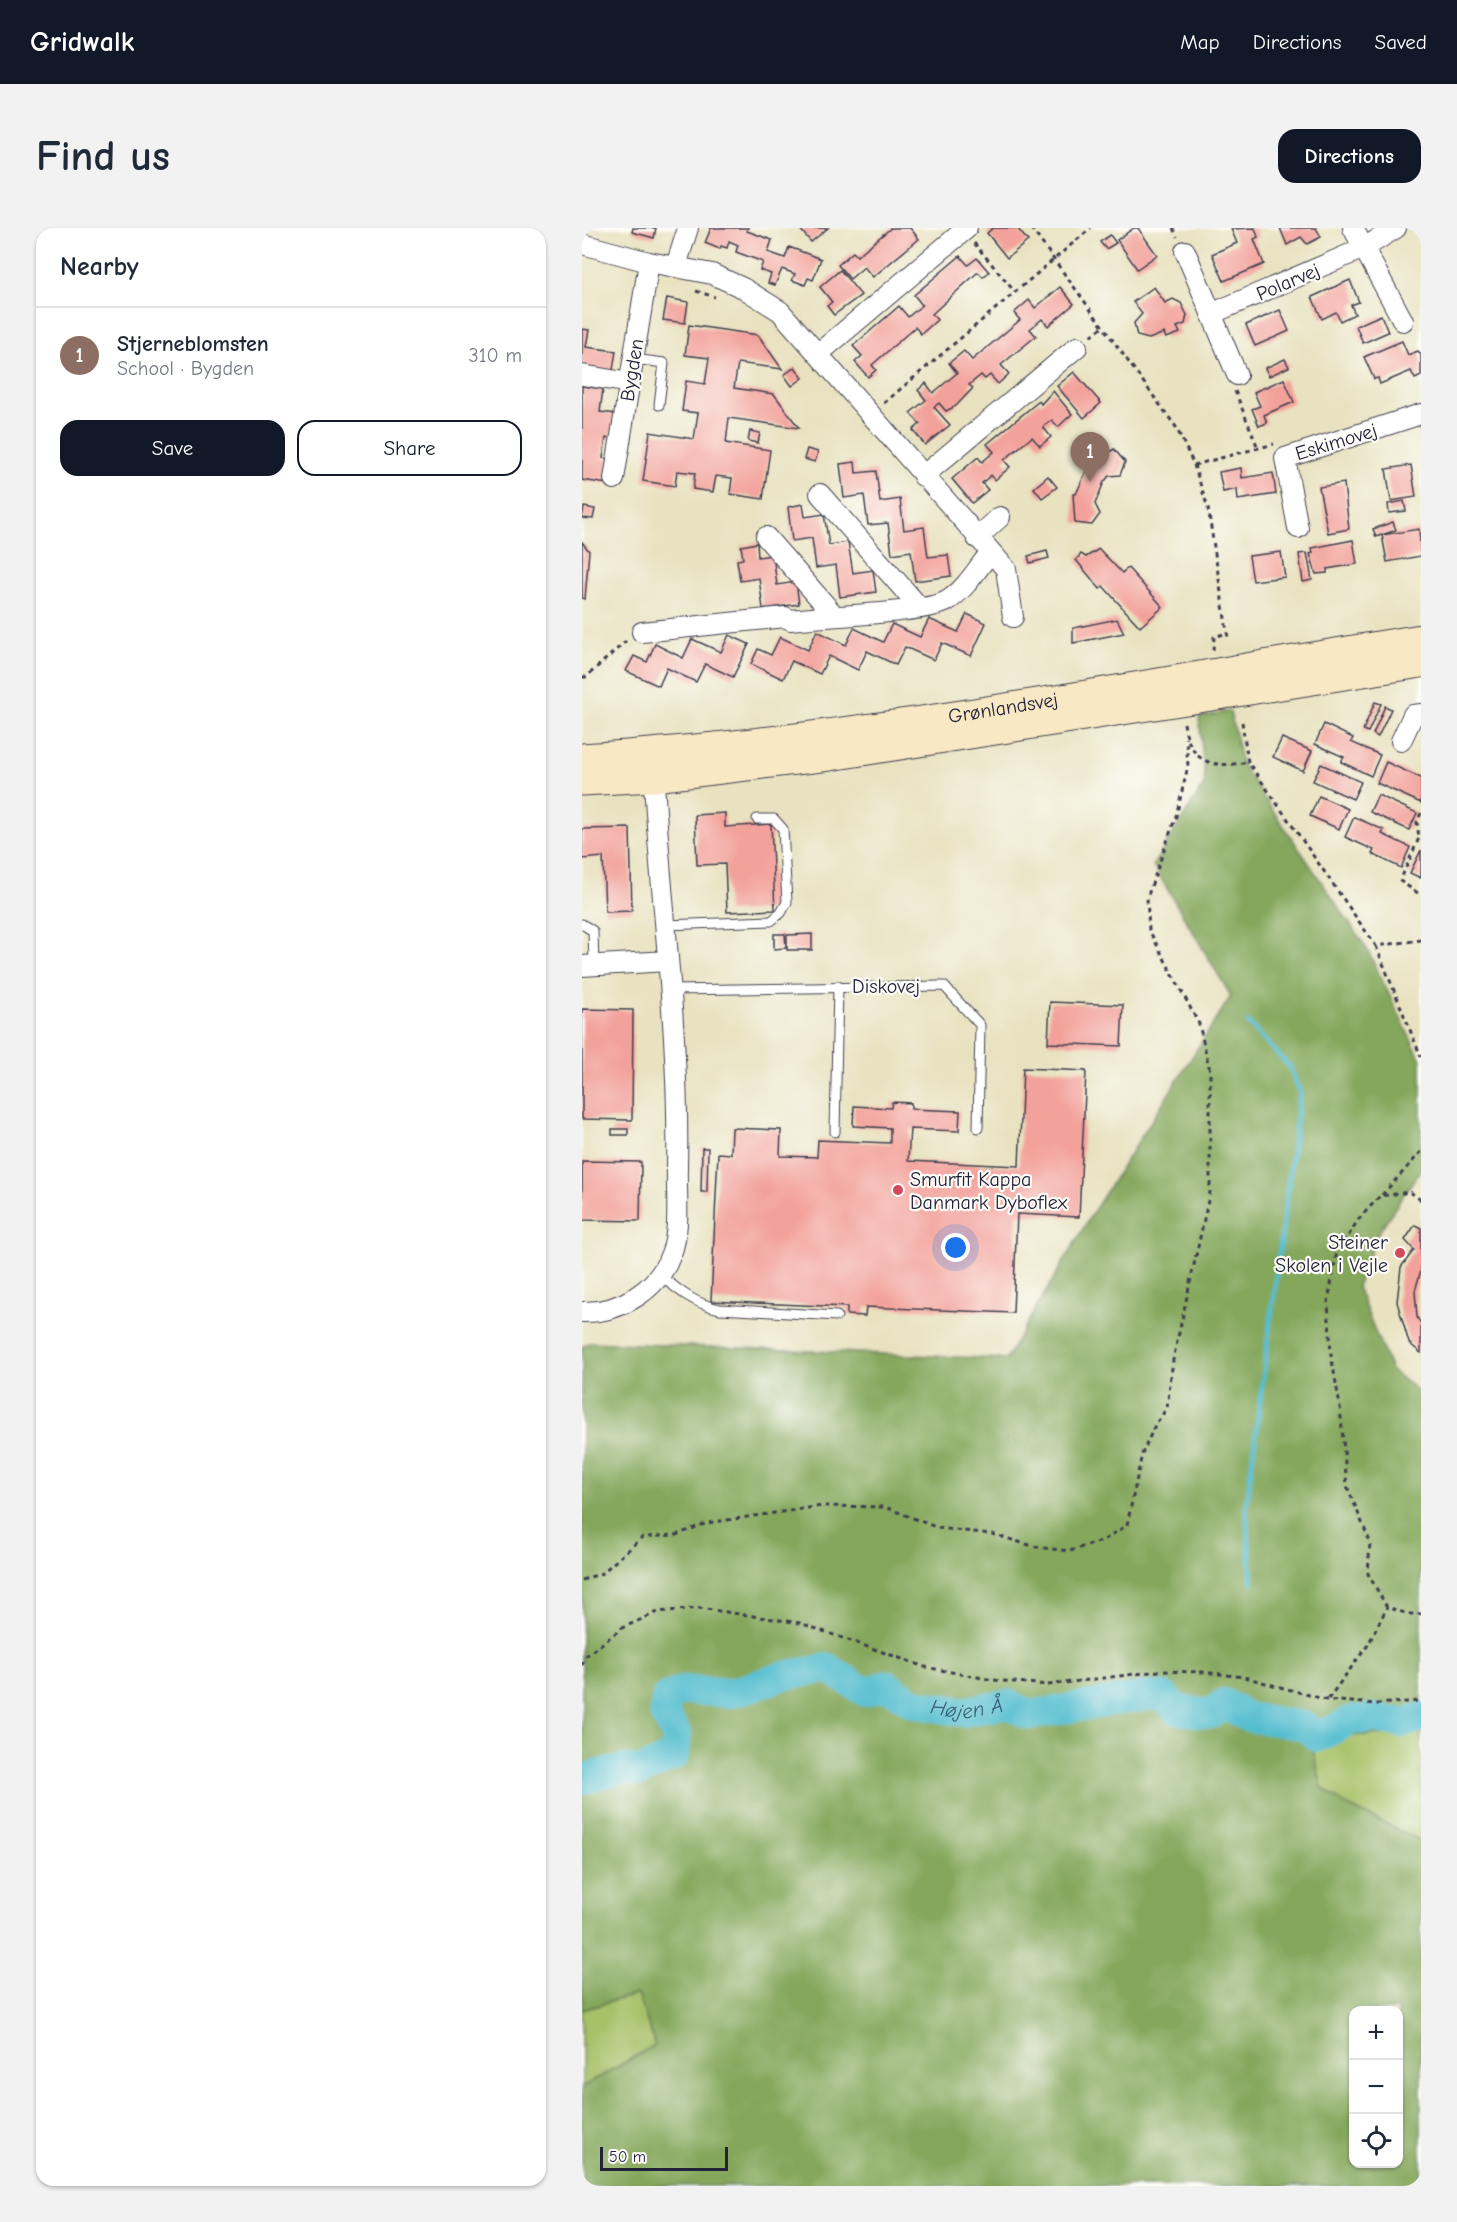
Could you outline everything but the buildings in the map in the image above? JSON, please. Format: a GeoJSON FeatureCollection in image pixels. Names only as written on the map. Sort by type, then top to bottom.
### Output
{"type":"FeatureCollection","features":[{"type":"Feature","properties":{"kind":"street"},"geometry":{"type":"LineString","coordinates":[[676,266],[688,228]]}},
{"type":"Feature","properties":{"kind":"street"},"geometry":{"type":"LineString","coordinates":[[1353,228],[1403,321]]}},
{"type":"Feature","properties":{"kind":"street","name":"Polarvej"},"geometry":{"type":"LineString","coordinates":[[1211,314],[1364,248],[1396,228]]}},
{"type":"Feature","properties":{"kind":"street"},"geometry":{"type":"LineString","coordinates":[[819,352],[965,229]]}},
{"type":"Feature","properties":{"kind":"street"},"geometry":{"type":"LineString","coordinates":[[582,244],[649,262],[712,274],[744,288],[780,311],[819,352],[923,476],[1006,569],[1013,617]]}},
{"type":"Feature","properties":{"kind":"street"},"geometry":{"type":"LineString","coordinates":[[1185,251],[1238,375]]}},
{"type":"Feature","properties":{"kind":"street","name":"Bygden"},"geometry":{"type":"LineString","coordinates":[[615,479],[649,262]]}},
{"type":"Feature","properties":{"kind":"street"},"geometry":{"type":"LineString","coordinates":[[923,476],[1077,347]]}},
{"type":"Feature","properties":{"kind":"street"},"geometry":{"type":"LineString","coordinates":[[582,375],[630,383]]}},
{"type":"Feature","properties":{"kind":"street","name":"Eskimovej"},"geometry":{"type":"LineString","coordinates":[[1298,528],[1286,458],[1421,414]]}},
{"type":"Feature","properties":{"kind":"street"},"geometry":{"type":"LineString","coordinates":[[820,494],[920,608]]}},
{"type":"Feature","properties":{"kind":"street"},"geometry":{"type":"LineString","coordinates":[[642,632],[784,617],[791,621],[920,608],[945,602],[962,590],[1000,517]]}},
{"type":"Feature","properties":{"kind":"street"},"geometry":{"type":"LineString","coordinates":[[766,537],[834,615]]}},
{"type":"Feature","properties":{"kind":"street","name":"Grønlandsvej"},"geometry":{"type":"LineString","coordinates":[[582,783],[653,766],[833,732],[1421,638]]}},
{"type":"Feature","properties":{"kind":"street","name":"Grønlandsvej"},"geometry":{"type":"LineString","coordinates":[[582,757],[653,766],[936,742],[1421,664]]}},
{"type":"Feature","properties":{"kind":"street"},"geometry":{"type":"LineString","coordinates":[[1401,741],[1413,715],[1421,714]]}},
{"type":"Feature","properties":{"kind":"street"},"geometry":{"type":"LineString","coordinates":[[582,1312],[608,1310],[625,1304],[660,1275],[672,1253],[676,1234],[678,1134],[671,990],[653,766]]}},
{"type":"Feature","properties":{"kind":"street"},"geometry":{"type":"LineString","coordinates":[[588,966],[668,961]]}},
{"type":"Feature","properties":{"kind":"lane"},"geometry":{"type":"LineString","coordinates":[[634,359],[664,363],[659,405]]}},
{"type":"Feature","properties":{"kind":"lane"},"geometry":{"type":"LineString","coordinates":[[666,925],[771,921],[781,913],[787,902],[783,829],[774,819],[757,819]]}},
{"type":"Feature","properties":{"kind":"lane"},"geometry":{"type":"LineString","coordinates":[[582,924],[593,932],[588,966]]}},
{"type":"Feature","properties":{"kind":"lane"},"geometry":{"type":"LineString","coordinates":[[836,1132],[838,986]]}},
{"type":"Feature","properties":{"kind":"lane","name":"Diskovej"},"geometry":{"type":"LineString","coordinates":[[671,990],[944,986],[980,1025],[978,1128]]}},
{"type":"Feature","properties":{"kind":"lane"},"geometry":{"type":"LineString","coordinates":[[660,1275],[686,1296],[705,1306],[720,1309],[837,1316]]}},
{"type":"Feature","properties":{"kind":"path"},"geometry":{"type":"LineString","coordinates":[[1031,228],[1176,427],[1194,465],[1208,507],[1228,638]]}},
{"type":"Feature","properties":{"kind":"path"},"geometry":{"type":"LineString","coordinates":[[871,414],[1091,228]]}},
{"type":"Feature","properties":{"kind":"path"},"geometry":{"type":"LineString","coordinates":[[965,229],[1015,292]]}},
{"type":"Feature","properties":{"kind":"path"},"geometry":{"type":"LineString","coordinates":[[688,289],[719,298]]}},
{"type":"Feature","properties":{"kind":"path"},"geometry":{"type":"LineString","coordinates":[[1238,375],[1232,383],[1258,448]]}},
{"type":"Feature","properties":{"kind":"path"},"geometry":{"type":"LineString","coordinates":[[582,677],[586,677],[634,633],[642,632]]}},
{"type":"Feature","properties":{"kind":"path"},"geometry":{"type":"LineString","coordinates":[[1217,670],[1212,646],[1214,637],[1227,633]]}},
{"type":"Feature","properties":{"kind":"path"},"geometry":{"type":"LineString","coordinates":[[582,1580],[602,1573],[643,1537],[676,1535],[707,1523],[822,1506],[885,1507],[938,1528],[992,1534],[1036,1547],[1070,1551],[1104,1540],[1127,1525],[1142,1454],[1155,1425],[1167,1408],[1173,1360],[1210,1192],[1210,1071],[1199,1024],[1149,930],[1147,898],[1176,816],[1188,766],[1184,721]]}},
{"type":"Feature","properties":{"kind":"path"},"geometry":{"type":"LineString","coordinates":[[1242,722],[1248,762],[1376,946],[1421,1057]]}},
{"type":"Feature","properties":{"kind":"path"},"geometry":{"type":"LineString","coordinates":[[1186,738],[1194,753],[1207,763],[1228,766],[1248,762]]}},
{"type":"Feature","properties":{"kind":"path"},"geometry":{"type":"LineString","coordinates":[[1421,813],[1417,822],[1419,838],[1400,881],[1421,895]]}},
{"type":"Feature","properties":{"kind":"path"},"geometry":{"type":"LineString","coordinates":[[1376,946],[1421,940]]}},
{"type":"Feature","properties":{"kind":"path"},"geometry":{"type":"LineString","coordinates":[[1421,1152],[1358,1220],[1336,1256],[1328,1302],[1331,1355],[1341,1406],[1347,1486],[1370,1542],[1368,1575],[1387,1607],[1408,1614],[1421,1614]]}},
{"type":"Feature","properties":{"kind":"path"},"geometry":{"type":"LineString","coordinates":[[1380,1196],[1410,1192],[1421,1200]]}},
{"type":"Feature","properties":{"kind":"path"},"geometry":{"type":"LineString","coordinates":[[1327,1700],[1368,1645],[1387,1607]]}},
{"type":"Feature","properties":{"kind":"path"},"geometry":{"type":"LineString","coordinates":[[582,1665],[587,1655],[622,1628],[658,1612],[699,1608],[800,1623],[926,1666],[993,1680],[1048,1685],[1159,1671],[1203,1672],[1244,1677],[1327,1700],[1376,1704],[1421,1701]]}},
{"type":"Feature","properties":{"kind":"green space"},"geometry":{"type":"Polygon","coordinates":[[[1230,711],[1242,765],[1367,949],[1421,1060],[1421,1169],[1378,1233],[1357,1287],[1391,1370],[1421,1393],[1421,1732],[1310,1738],[1322,1787],[1346,1805],[1421,1841],[1421,2186],[582,2186],[582,2087],[655,2045],[638,1994],[582,2010],[582,1347],[590,1342],[1006,1359],[1090,1217],[1231,996],[1153,865],[1205,783],[1199,717],[1230,711]]]}},
{"type":"Feature","properties":{"kind":"green space"},"geometry":{"type":"Polygon","coordinates":[[[1421,1732],[1421,1841],[1346,1805],[1322,1787],[1310,1737],[1421,1732]]]}},
{"type":"Feature","properties":{"kind":"green space"},"geometry":{"type":"Polygon","coordinates":[[[638,1994],[655,2045],[582,2087],[582,2010],[638,1994]]]}},
{"type":"Feature","properties":{"kind":"waterway"},"geometry":{"type":"LineString","coordinates":[[1248,1023],[1289,1066],[1300,1092],[1246,1509],[1252,1584]]}},
{"type":"Feature","properties":{"kind":"waterway","name":"Højen Å"},"geometry":{"type":"LineString","coordinates":[[582,1780],[627,1769],[639,1772],[675,1755],[677,1735],[664,1713],[667,1697],[684,1690],[732,1693],[783,1676],[828,1668],[865,1692],[887,1685],[913,1703],[962,1712],[1008,1704],[1029,1715],[1146,1696],[1165,1697],[1177,1710],[1211,1714],[1224,1703],[1247,1717],[1305,1726],[1318,1737],[1352,1720],[1375,1718],[1403,1723],[1421,1717]]}},
{"type":"Feature","properties":{"kind":"place","name":"Stjerneblomsten"},"geometry":{"type":"Point","coordinates":[1090,482]}},
{"type":"Feature","properties":{"kind":"place","name":"Smurfit Kappa Danmark Dyboflex"},"geometry":{"type":"Point","coordinates":[898,1190]}},
{"type":"Feature","properties":{"kind":"place","name":"Steiner Skolen i Vejle"},"geometry":{"type":"Point","coordinates":[1400,1253]}}]}
